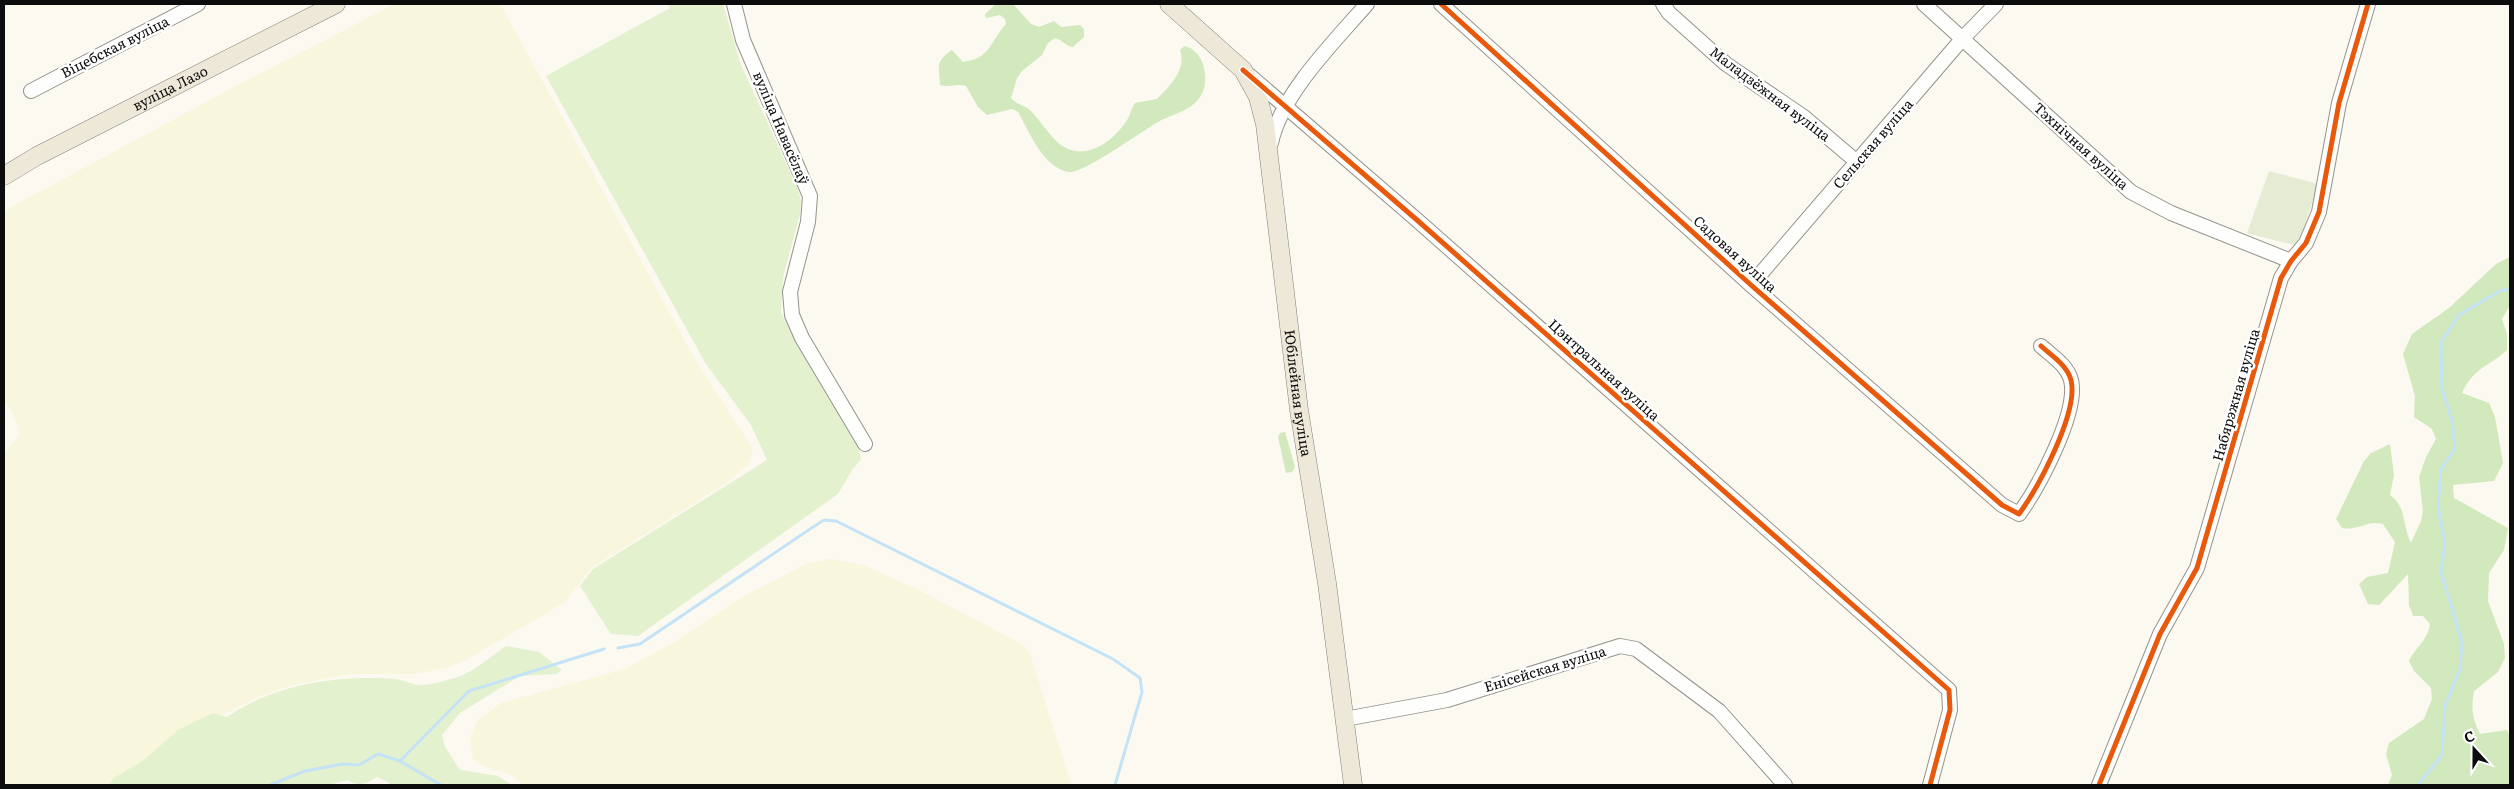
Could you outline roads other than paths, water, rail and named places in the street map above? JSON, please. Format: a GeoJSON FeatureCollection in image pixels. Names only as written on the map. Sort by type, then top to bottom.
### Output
{"type":"FeatureCollection","features":[{"type":"Feature","properties":{"kind":"main road","name":"вуліца Лазо"},"geometry":{"type":"LineString","coordinates":[[4,176],[37,156],[336,4]]}},
{"type":"Feature","properties":{"kind":"main road","name":"Цэнтральная вуліца"},"geometry":{"type":"LineString","coordinates":[[1169,4],[1242,70]]}},
{"type":"Feature","properties":{"kind":"main road","name":"Юбілейная вуліца"},"geometry":{"type":"LineString","coordinates":[[1242,70],[1258,97],[1270,147],[1300,410],[1327,583],[1353,785]]}},
{"type":"Feature","properties":{"kind":"street","name":"Віцебская вуліца"},"geometry":{"type":"LineString","coordinates":[[31,91],[198,4]]}},
{"type":"Feature","properties":{"kind":"street","name":"вуліца Навасёлаў"},"geometry":{"type":"LineString","coordinates":[[734,4],[743,40],[810,196],[808,222],[790,292],[792,315],[802,338],[865,444]]}},
{"type":"Feature","properties":{"kind":"street"},"geometry":{"type":"LineString","coordinates":[[1270,147],[1274,127],[1284,107],[1322,56],[1367,4]]}},
{"type":"Feature","properties":{"kind":"street","name":"Садовая вуліца"},"geometry":{"type":"LineString","coordinates":[[1441,4],[1751,285],[2002,505],[2019,514],[2060,438],[2072,402],[2071,381],[2066,368],[2041,346]]}},
{"type":"Feature","properties":{"kind":"street","name":"Маладзёжная вуліца"},"geometry":{"type":"LineString","coordinates":[[1663,4],[1669,13],[1726,64],[1755,86],[1804,117],[1858,162]]}},
{"type":"Feature","properties":{"kind":"street","name":"Тэхнічная вуліца"},"geometry":{"type":"LineString","coordinates":[[1924,4],[2131,192],[2171,213],[2291,261]]}},
{"type":"Feature","properties":{"kind":"street","name":"Сельская вуліца"},"geometry":{"type":"LineString","coordinates":[[1751,285],[1963,38],[1996,4]]}},
{"type":"Feature","properties":{"kind":"street","name":"Набярэжная вуліца"},"geometry":{"type":"LineString","coordinates":[[2099,785],[2160,634],[2197,568],[2281,278],[2291,261],[2306,243],[2319,212],[2338,103],[2368,4]]}},
{"type":"Feature","properties":{"kind":"street","name":"Цэнтральная вуліца"},"geometry":{"type":"LineString","coordinates":[[1242,70],[1417,220],[1949,690],[1950,710],[1930,785]]}},
{"type":"Feature","properties":{"kind":"street","name":"Енісейская вуліца"},"geometry":{"type":"LineString","coordinates":[[1345,719],[1447,700],[1620,646],[1636,649],[1719,712],[1785,785]]}},
{"type":"Feature","properties":{"kind":"waterway"},"geometry":{"type":"LineString","coordinates":[[2418,785],[2442,755],[2445,706],[2460,669],[2462,642],[2441,572],[2445,543],[2438,506],[2441,469],[2455,449],[2452,420],[2442,389],[2441,342],[2460,314],[2500,291],[2510,289]]}},
{"type":"Feature","properties":{"kind":"waterway"},"geometry":{"type":"LineString","coordinates":[[618,648],[640,644],[824,520],[836,521],[1113,659],[1140,678],[1142,692],[1115,785]]}},
{"type":"Feature","properties":{"kind":"waterway"},"geometry":{"type":"LineString","coordinates":[[400,761],[469,691],[604,649]]}},
{"type":"Feature","properties":{"kind":"waterway"},"geometry":{"type":"LineString","coordinates":[[270,785],[305,771],[343,764],[359,765],[378,754],[400,761],[441,785]]}}]}
